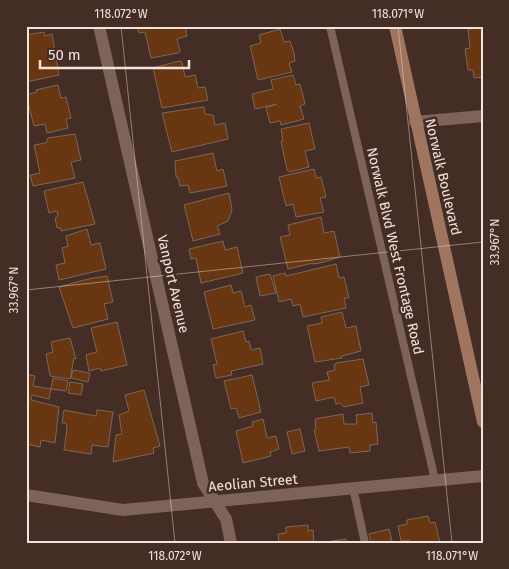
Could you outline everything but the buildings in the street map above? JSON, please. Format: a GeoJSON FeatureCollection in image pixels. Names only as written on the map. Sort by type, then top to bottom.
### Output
{"type":"FeatureCollection","features":[{"type":"Feature","properties":{"kind":"main road","name":"Norwalk Boulevard"},"geometry":{"type":"LineString","coordinates":[[395,26],[483,422]]}},
{"type":"Feature","properties":{"kind":"street","name":"Vanport Avenue"},"geometry":{"type":"LineString","coordinates":[[100,26],[203,483],[226,519],[231,543]]}},
{"type":"Feature","properties":{"kind":"street"},"geometry":{"type":"LineString","coordinates":[[415,122],[483,116]]}},
{"type":"Feature","properties":{"kind":"street","name":"Aeolian Street"},"geometry":{"type":"LineString","coordinates":[[26,495],[123,510],[483,476]]}},
{"type":"Feature","properties":{"kind":"lane","name":"Norwalk Blvd West Frontage Road"},"geometry":{"type":"LineString","coordinates":[[330,26],[435,480]]}},
{"type":"Feature","properties":{"kind":"lane"},"geometry":{"type":"LineString","coordinates":[[353,488],[365,543]]}}]}
